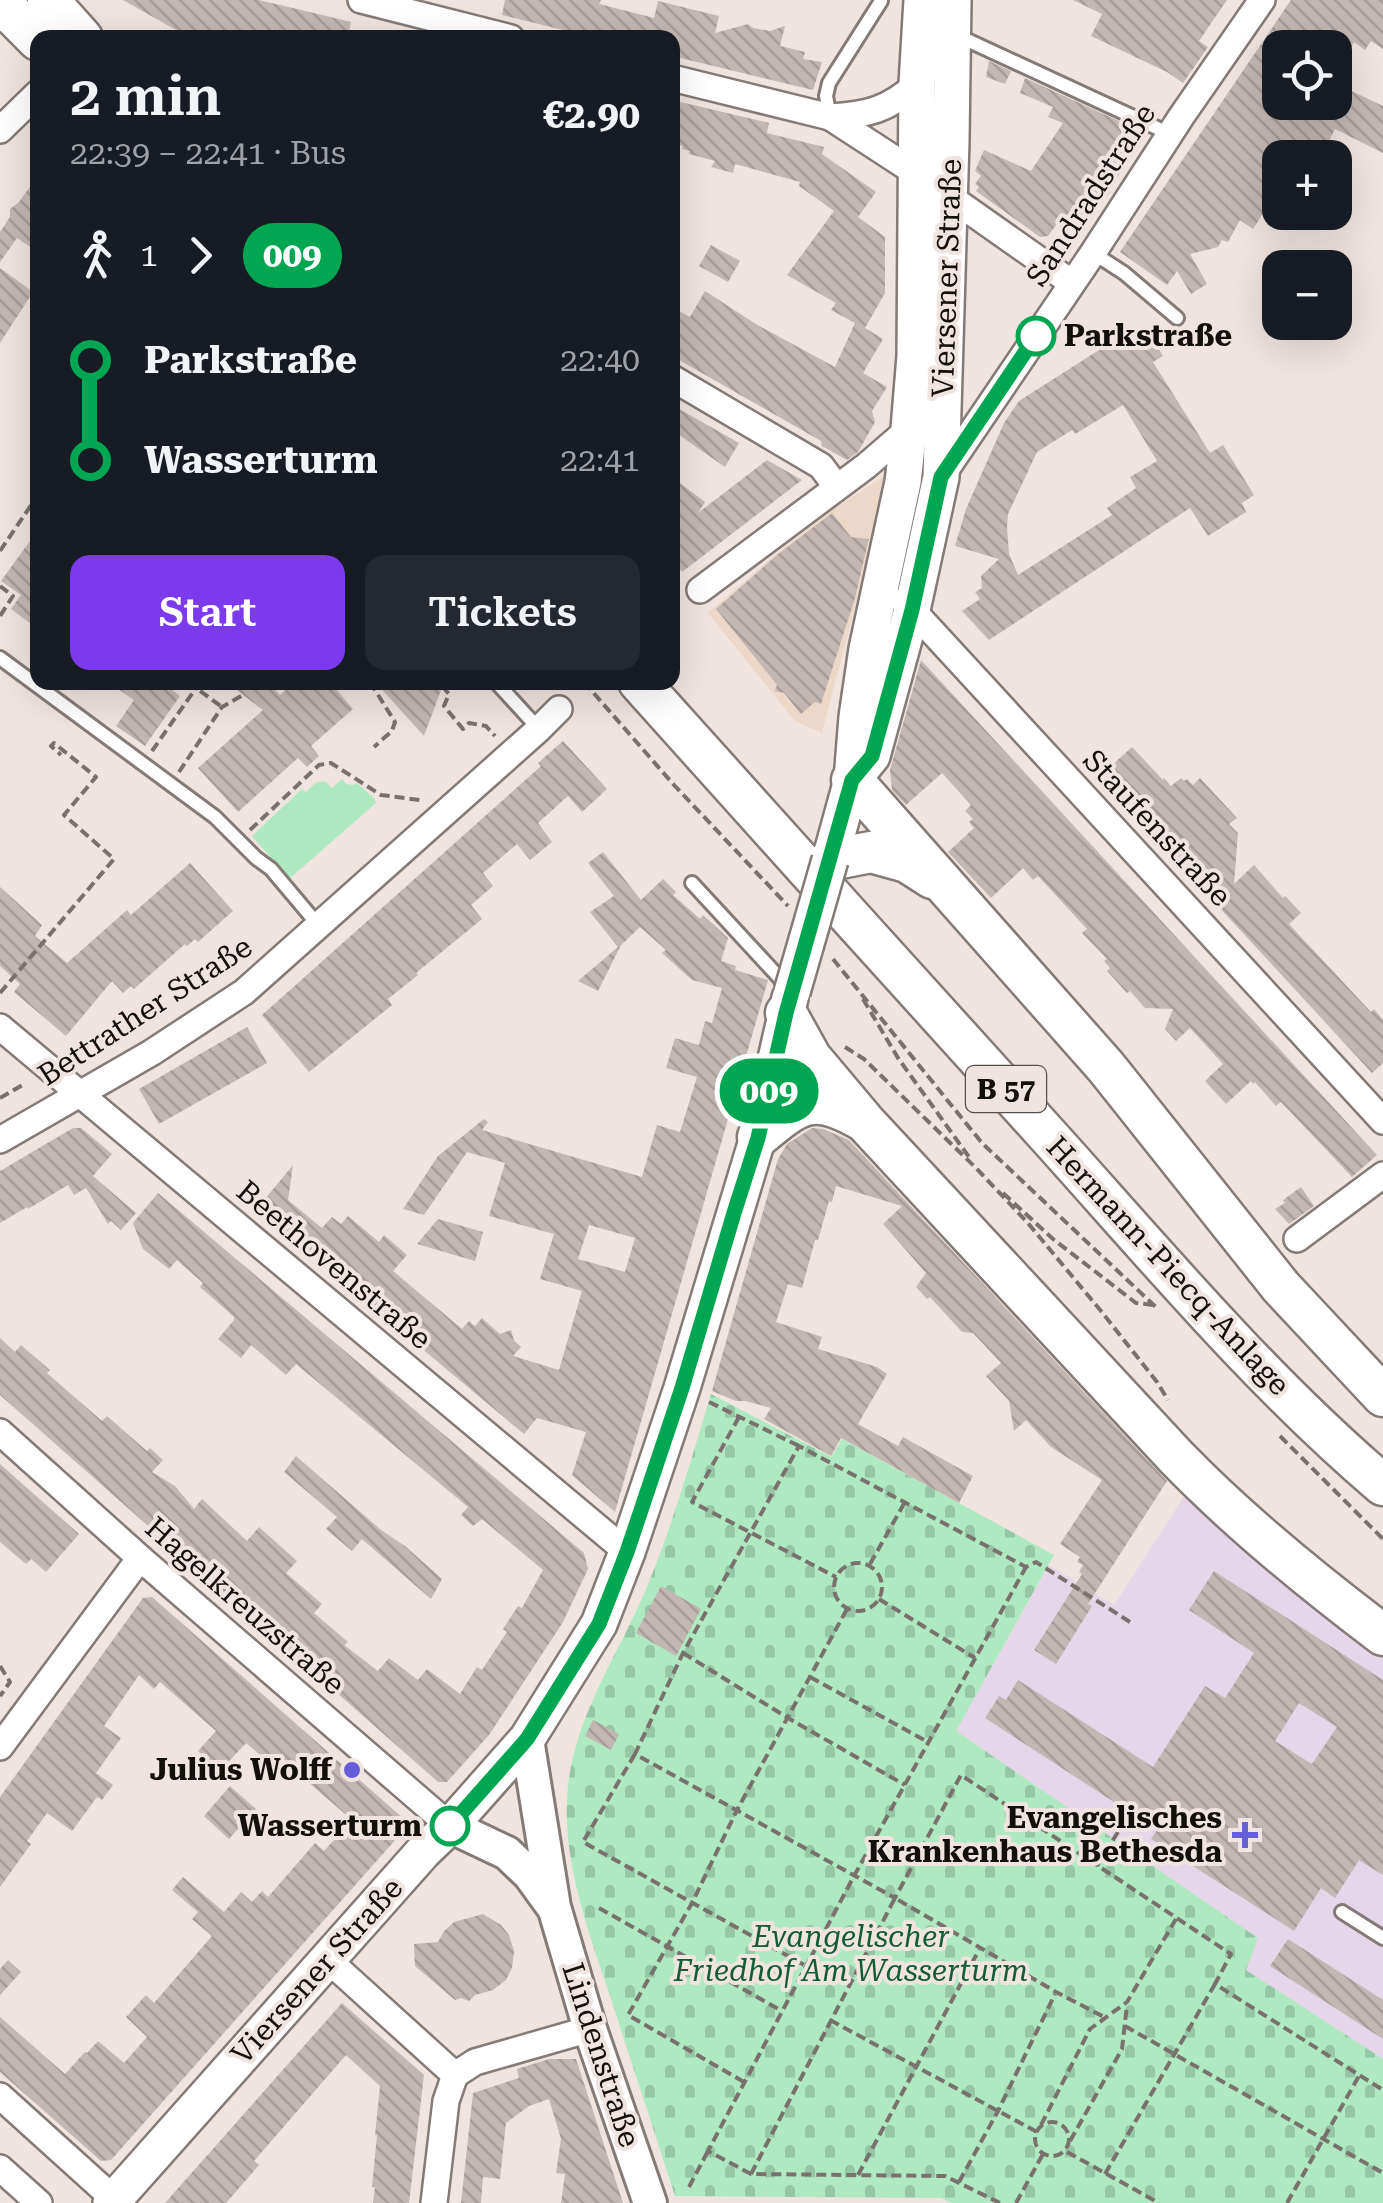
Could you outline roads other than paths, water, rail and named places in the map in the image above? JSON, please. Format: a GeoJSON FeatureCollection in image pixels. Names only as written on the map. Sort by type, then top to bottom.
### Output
{"type":"FeatureCollection","features":[{"type":"Feature","properties":{"kind":"main road"},"geometry":{"type":"LineString","coordinates":[[48,0],[75,30]]}},
{"type":"Feature","properties":{"kind":"main road","name":"Viersener Straße"},"geometry":{"type":"LineString","coordinates":[[113,2201],[527,1739],[599,1624],[627,1552],[758,1138],[789,1002],[852,780],[867,649],[903,482],[909,429],[915,356],[917,84],[922,0]]}},
{"type":"Feature","properties":{"kind":"main road"},"geometry":{"type":"LineString","coordinates":[[0,2],[30,32]]}},
{"type":"Feature","properties":{"kind":"main road","name":"Viersener Straße"},"geometry":{"type":"LineString","coordinates":[[852,780],[872,756],[912,610],[941,477],[953,17]]}},
{"type":"Feature","properties":{"kind":"main road","name":"Hermann-Piecq-Anlage"},"geometry":{"type":"LineString","coordinates":[[646,690],[1190,1293],[1286,1395],[1383,1485]]}},
{"type":"Feature","properties":{"kind":"main road","name":"Hermann-Piecq-Anlage"},"geometry":{"type":"LineString","coordinates":[[671,690],[1272,1352],[1383,1456]]}},
{"type":"Feature","properties":{"kind":"main road"},"geometry":{"type":"LineString","coordinates":[[852,780],[1106,1067],[1280,1287],[1383,1396]]}},
{"type":"Feature","properties":{"kind":"main road"},"geometry":{"type":"LineString","coordinates":[[830,860],[871,852],[907,862],[948,888]]}},
{"type":"Feature","properties":{"kind":"main road"},"geometry":{"type":"LineString","coordinates":[[789,1002],[806,1050],[864,1122],[1215,1497],[1306,1576],[1383,1635]]}},
{"type":"Feature","properties":{"kind":"main road"},"geometry":{"type":"LineString","coordinates":[[758,1138],[792,1109],[808,1104],[835,1105],[864,1122]]}},
{"type":"Feature","properties":{"kind":"street"},"geometry":{"type":"LineString","coordinates":[[361,0],[397,4],[484,30]]}},
{"type":"Feature","properties":{"kind":"street","name":"Sandradstraße"},"geometry":{"type":"LineString","coordinates":[[941,477],[1262,0]]}},
{"type":"Feature","properties":{"kind":"street"},"geometry":{"type":"LineString","coordinates":[[680,80],[830,117],[950,196],[1072,284]]}},
{"type":"Feature","properties":{"kind":"street"},"geometry":{"type":"LineString","coordinates":[[830,117],[874,112],[917,84]]}},
{"type":"Feature","properties":{"kind":"street"},"geometry":{"type":"LineString","coordinates":[[1,122],[30,99]]}},
{"type":"Feature","properties":{"kind":"street"},"geometry":{"type":"LineString","coordinates":[[680,383],[822,466],[836,486]]}},
{"type":"Feature","properties":{"kind":"street"},"geometry":{"type":"LineString","coordinates":[[700,590],[866,466],[909,429]]}},
{"type":"Feature","properties":{"kind":"street","name":"Staufenstraße"},"geometry":{"type":"LineString","coordinates":[[883,579],[1383,1121]]}},
{"type":"Feature","properties":{"kind":"street","name":"Bettrather Straße"},"geometry":{"type":"LineString","coordinates":[[0,1140],[151,1053],[244,992],[558,709]]}},
{"type":"Feature","properties":{"kind":"street","name":"Beethovenstraße"},"geometry":{"type":"LineString","coordinates":[[0,1027],[627,1552]]}},
{"type":"Feature","properties":{"kind":"street"},"geometry":{"type":"LineString","coordinates":[[1297,1238],[1383,1175]]}},
{"type":"Feature","properties":{"kind":"street","name":"Hagelkreuzstraße"},"geometry":{"type":"LineString","coordinates":[[0,1432],[450,1826]]}},
{"type":"Feature","properties":{"kind":"street"},"geometry":{"type":"LineString","coordinates":[[0,1747],[140,1558]]}},
{"type":"Feature","properties":{"kind":"street","name":"Lindenstraße"},"geometry":{"type":"LineString","coordinates":[[527,1739],[554,1907],[590,2029],[650,2203]]}},
{"type":"Feature","properties":{"kind":"street","name":"Lindenstraße"},"geometry":{"type":"LineString","coordinates":[[450,1826],[507,1853],[554,1907]]}},
{"type":"Feature","properties":{"kind":"street"},"geometry":{"type":"LineString","coordinates":[[327,1959],[455,2075]]}},
{"type":"Feature","properties":{"kind":"street"},"geometry":{"type":"LineString","coordinates":[[434,2203],[446,2101],[455,2075],[475,2062],[590,2029]]}},
{"type":"Feature","properties":{"kind":"street"},"geometry":{"type":"LineString","coordinates":[[0,2096],[113,2201]]}},
{"type":"Feature","properties":{"kind":"street"},"geometry":{"type":"LineString","coordinates":[[0,2168],[39,2203]]}},
{"type":"Feature","properties":{"kind":"lane"},"geometry":{"type":"LineString","coordinates":[[830,117],[826,96],[829,83],[881,1]]}},
{"type":"Feature","properties":{"kind":"lane"},"geometry":{"type":"LineString","coordinates":[[953,17],[1170,134]]}},
{"type":"Feature","properties":{"kind":"lane"},"geometry":{"type":"LineString","coordinates":[[1093,253],[1124,272],[1177,318]]}},
{"type":"Feature","properties":{"kind":"lane"},"geometry":{"type":"LineString","coordinates":[[0,658],[30,680]]}},
{"type":"Feature","properties":{"kind":"lane"},"geometry":{"type":"LineString","coordinates":[[44,690],[215,817],[271,869],[319,926]]}},
{"type":"Feature","properties":{"kind":"lane"},"geometry":{"type":"LineString","coordinates":[[503,690],[539,730]]}},
{"type":"Feature","properties":{"kind":"lane"},"geometry":{"type":"LineString","coordinates":[[692,884],[789,1002]]}},
{"type":"Feature","properties":{"kind":"lane"},"geometry":{"type":"LineString","coordinates":[[1342,1912],[1383,1938]]}},
{"type":"Feature","properties":{"kind":"place","name":"Parkstraße"},"geometry":{"type":"Point","coordinates":[1036,336]}},
{"type":"Feature","properties":{"kind":"place","name":"Julius Wolff"},"geometry":{"type":"Point","coordinates":[352,1770]}},
{"type":"Feature","properties":{"kind":"place","name":"Wasserturm"},"geometry":{"type":"Point","coordinates":[450,1826]}},
{"type":"Feature","properties":{"kind":"place","name":"Evangelisches Krankenhaus Bethesda"},"geometry":{"type":"Point","coordinates":[1245,1835]}},
{"type":"Feature","properties":{"kind":"park label","name":"Evangelischer Friedhof Am Wasserturm"},"geometry":{"type":"Point","coordinates":[851,1954]}}]}
